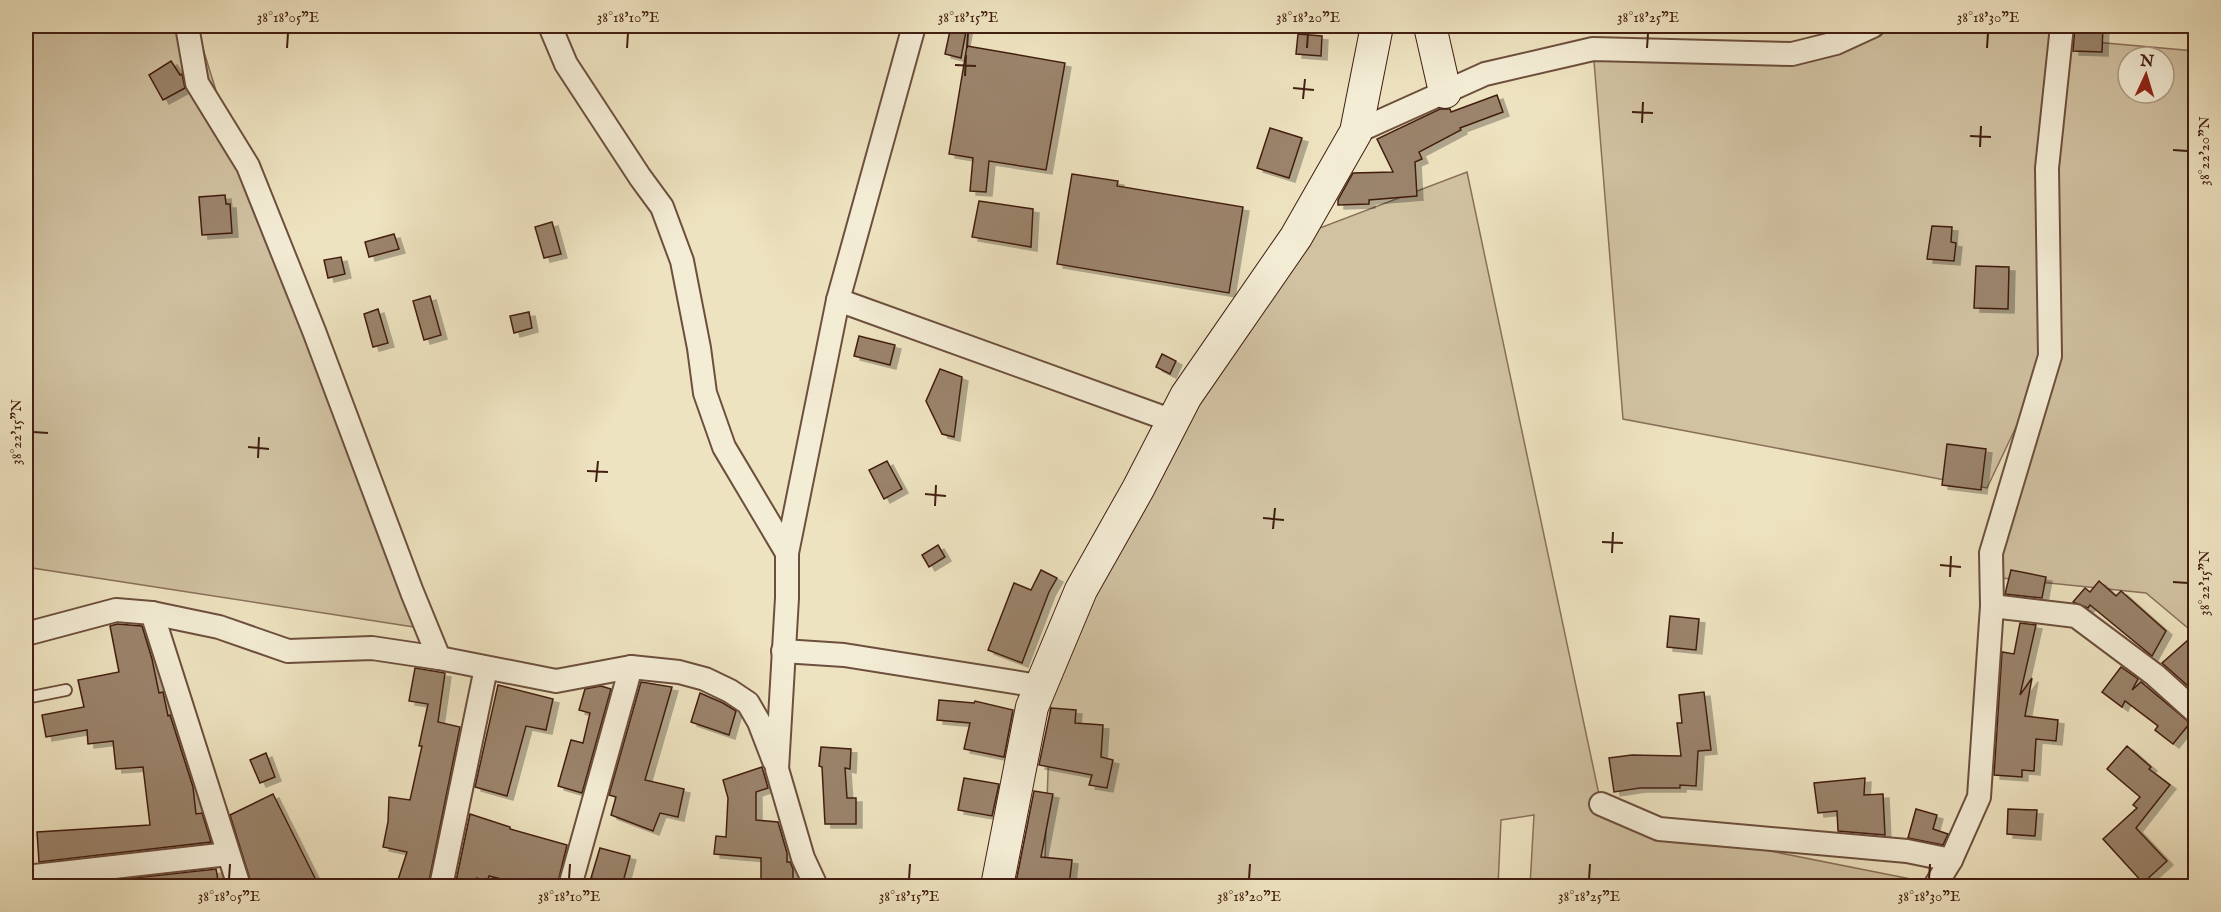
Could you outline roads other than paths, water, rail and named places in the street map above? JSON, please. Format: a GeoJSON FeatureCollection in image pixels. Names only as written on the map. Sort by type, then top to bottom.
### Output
{"type":"FeatureCollection","features":[{"type":"Feature","properties":{"kind":"street"},"geometry":{"type":"LineString","coordinates":[[186,26],[197,82],[248,166],[439,658]]}},
{"type":"Feature","properties":{"kind":"street"},"geometry":{"type":"LineString","coordinates":[[550,26],[566,64],[662,207],[682,261],[699,348],[705,393],[716,426],[724,447],[787,553]]}},
{"type":"Feature","properties":{"kind":"street"},"geometry":{"type":"LineString","coordinates":[[777,769],[787,553],[838,300],[914,26]]}},
{"type":"Feature","properties":{"kind":"street"},"geometry":{"type":"LineString","coordinates":[[997,886],[1032,707],[1082,590],[1186,396],[1296,237],[1356,132],[1377,26]]}},
{"type":"Feature","properties":{"kind":"street"},"geometry":{"type":"LineString","coordinates":[[1430,26],[1445,92]]}},
{"type":"Feature","properties":{"kind":"street"},"geometry":{"type":"LineString","coordinates":[[1356,132],[1485,74],[1593,49],[1792,54],[1836,43],[1873,26]]}},
{"type":"Feature","properties":{"kind":"street"},"geometry":{"type":"LineString","coordinates":[[1935,886],[1951,860],[1979,797],[1992,606],[1991,553],[2050,356],[2047,168],[2062,26]]}},
{"type":"Feature","properties":{"kind":"street"},"geometry":{"type":"LineString","coordinates":[[838,300],[1173,421]]}},
{"type":"Feature","properties":{"kind":"street"},"geometry":{"type":"LineString","coordinates":[[1992,606],[2076,616],[2155,675],[2196,712]]}},
{"type":"Feature","properties":{"kind":"street"},"geometry":{"type":"LineString","coordinates":[[26,634],[116,610],[153,613],[219,627],[288,651],[372,648],[439,658],[556,681],[631,667],[679,672],[705,679],[748,703],[759,722],[777,769],[803,858],[816,886]]}},
{"type":"Feature","properties":{"kind":"street"},"geometry":{"type":"LineString","coordinates":[[153,613],[239,886]]}},
{"type":"Feature","properties":{"kind":"street"},"geometry":{"type":"LineString","coordinates":[[783,651],[844,655],[1040,686]]}},
{"type":"Feature","properties":{"kind":"street"},"geometry":{"type":"LineString","coordinates":[[570,886],[631,667]]}},
{"type":"Feature","properties":{"kind":"street"},"geometry":{"type":"LineString","coordinates":[[441,886],[486,668]]}},
{"type":"Feature","properties":{"kind":"street"},"geometry":{"type":"LineString","coordinates":[[1601,804],[1659,830],[1907,851],[1951,860]]}},
{"type":"Feature","properties":{"kind":"street"},"geometry":{"type":"LineString","coordinates":[[26,878],[228,854]]}},
{"type":"Feature","properties":{"kind":"lane"},"geometry":{"type":"LineString","coordinates":[[26,698],[66,690]]}}]}
